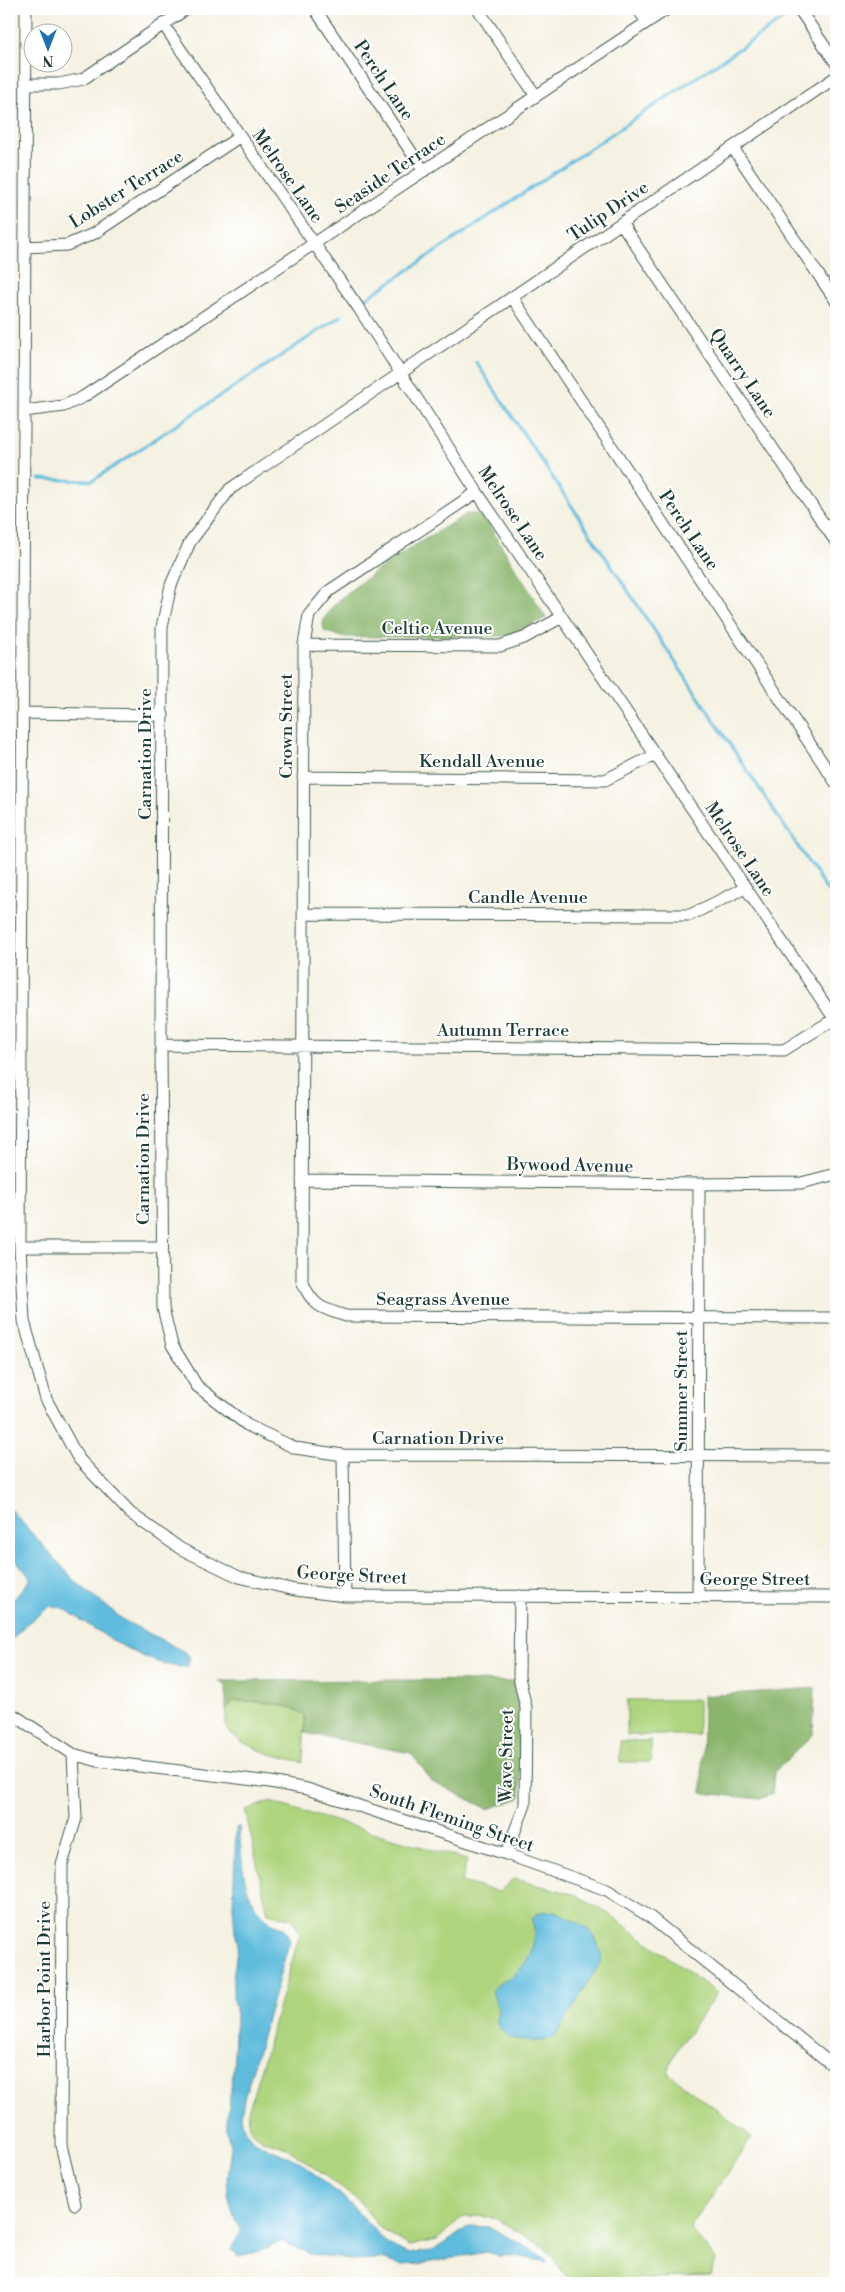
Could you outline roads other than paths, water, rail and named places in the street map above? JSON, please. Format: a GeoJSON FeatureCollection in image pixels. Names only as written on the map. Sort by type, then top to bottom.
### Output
{"type":"FeatureCollection","features":[{"type":"Feature","properties":{"kind":"street","name":"George Street"},"geometry":{"type":"LineString","coordinates":[[26,9],[20,1247],[24,1321],[46,1399],[78,1458],[130,1513],[181,1549],[239,1576],[295,1590],[345,1596],[836,1597]]}},
{"type":"Feature","properties":{"kind":"street"},"geometry":{"type":"LineString","coordinates":[[26,84],[58,84],[84,78],[186,9]]}},
{"type":"Feature","properties":{"kind":"street","name":"Perch Lane"},"geometry":{"type":"LineString","coordinates":[[315,9],[424,171]]}},
{"type":"Feature","properties":{"kind":"street"},"geometry":{"type":"LineString","coordinates":[[478,9],[536,96]]}},
{"type":"Feature","properties":{"kind":"street"},"geometry":{"type":"LineString","coordinates":[[638,9],[647,22]]}},
{"type":"Feature","properties":{"kind":"street","name":"Seaside Terrace"},"geometry":{"type":"LineString","coordinates":[[24,411],[64,406],[84,397],[667,9]]}},
{"type":"Feature","properties":{"kind":"street"},"geometry":{"type":"LineString","coordinates":[[799,9],[836,63]]}},
{"type":"Feature","properties":{"kind":"street","name":"Melrose Lane"},"geometry":{"type":"LineString","coordinates":[[163,24],[239,137],[360,310],[477,492],[836,1020]]}},
{"type":"Feature","properties":{"kind":"street","name":"Tulip Drive"},"geometry":{"type":"LineString","coordinates":[[400,374],[836,77]]}},
{"type":"Feature","properties":{"kind":"street","name":"Lobster Terrace"},"geometry":{"type":"LineString","coordinates":[[25,247],[67,245],[93,234],[239,137]]}},
{"type":"Feature","properties":{"kind":"street"},"geometry":{"type":"LineString","coordinates":[[733,148],[836,301]]}},
{"type":"Feature","properties":{"kind":"street","name":"Quarry Lane"},"geometry":{"type":"LineString","coordinates":[[621,223],[836,542]]}},
{"type":"Feature","properties":{"kind":"street","name":"Perch Lane"},"geometry":{"type":"LineString","coordinates":[[512,297],[836,782]]}},
{"type":"Feature","properties":{"kind":"street","name":"Carnation Drive"},"geometry":{"type":"LineString","coordinates":[[400,374],[230,489],[190,542],[171,585],[162,627],[161,1247],[163,1308],[172,1345],[197,1386],[246,1425],[295,1448],[343,1455],[836,1456]]}},
{"type":"Feature","properties":{"kind":"street","name":"Crown Street"},"geometry":{"type":"LineString","coordinates":[[302,1046],[304,646],[309,615],[329,591],[477,492]]}},
{"type":"Feature","properties":{"kind":"street","name":"Celtic Avenue"},"geometry":{"type":"LineString","coordinates":[[304,646],[500,646],[524,638],[562,617]]}},
{"type":"Feature","properties":{"kind":"street"},"geometry":{"type":"LineString","coordinates":[[24,713],[163,714]]}},
{"type":"Feature","properties":{"kind":"street","name":"Kendall Avenue"},"geometry":{"type":"LineString","coordinates":[[303,777],[605,780],[655,755]]}},
{"type":"Feature","properties":{"kind":"street","name":"Candle Avenue"},"geometry":{"type":"LineString","coordinates":[[304,914],[690,915],[745,888]]}},
{"type":"Feature","properties":{"kind":"street","name":"Autumn Terrace"},"geometry":{"type":"LineString","coordinates":[[161,1045],[784,1050],[836,1020]]}},
{"type":"Feature","properties":{"kind":"street","name":"Seagrass Avenue"},"geometry":{"type":"LineString","coordinates":[[302,1046],[302,1281],[308,1296],[322,1309],[346,1316],[836,1318]]}},
{"type":"Feature","properties":{"kind":"street","name":"Bywood Avenue"},"geometry":{"type":"LineString","coordinates":[[302,1180],[699,1184],[802,1182],[836,1174]]}},
{"type":"Feature","properties":{"kind":"street","name":"Summer Street"},"geometry":{"type":"LineString","coordinates":[[698,1597],[699,1184]]}},
{"type":"Feature","properties":{"kind":"street"},"geometry":{"type":"LineString","coordinates":[[20,1247],[161,1247]]}},
{"type":"Feature","properties":{"kind":"street"},"geometry":{"type":"LineString","coordinates":[[343,1455],[345,1596]]}},
{"type":"Feature","properties":{"kind":"street","name":"Wave Street"},"geometry":{"type":"LineString","coordinates":[[506,1854],[525,1805],[526,1708],[519,1677],[520,1596]]}},
{"type":"Feature","properties":{"kind":"street","name":"South Fleming Street"},"geometry":{"type":"LineString","coordinates":[[9,1712],[73,1754],[98,1761],[270,1782],[307,1789],[506,1854],[607,1890],[650,1917],[836,2068]]}},
{"type":"Feature","properties":{"kind":"street","name":"Harbor Point Drive"},"geometry":{"type":"LineString","coordinates":[[73,1754],[76,1818],[62,1865],[61,2145],[75,2204]]}},
{"type":"Feature","properties":{"kind":"water"},"geometry":{"type":"Polygon","coordinates":[[[9,1508],[76,1582],[125,1621],[183,1651],[190,1657],[187,1667],[156,1662],[140,1655],[63,1608],[51,1606],[26,1624],[9,1643],[9,1605],[31,1579],[9,1551],[9,1508]]]}},
{"type":"Feature","properties":{"kind":"water"},"geometry":{"type":"Polygon","coordinates":[[[239,1826],[244,1876],[252,1900],[266,1919],[284,1928],[290,1940],[244,2099],[241,2117],[245,2131],[258,2144],[298,2161],[341,2195],[388,2244],[408,2254],[431,2251],[469,2226],[490,2227],[545,2258],[547,2262],[516,2256],[499,2256],[487,2252],[420,2264],[401,2265],[381,2259],[351,2260],[310,2254],[282,2241],[260,2251],[238,2256],[232,2250],[241,2228],[235,2220],[228,2195],[227,2177],[231,2147],[226,2130],[233,2072],[236,2015],[233,1999],[233,1978],[238,1943],[235,1933],[233,1906],[236,1828],[239,1826]]]}},
{"type":"Feature","properties":{"kind":"water"},"geometry":{"type":"Polygon","coordinates":[[[556,1911],[581,1925],[592,1934],[596,1940],[602,1960],[555,2037],[540,2041],[522,2041],[506,2035],[500,2029],[497,2021],[498,2008],[492,1991],[518,1971],[528,1958],[533,1943],[533,1917],[540,1912],[556,1911]]]}},
{"type":"Feature","properties":{"kind":"waterway"},"geometry":{"type":"LineString","coordinates":[[365,299],[788,16]]}},
{"type":"Feature","properties":{"kind":"waterway"},"geometry":{"type":"LineString","coordinates":[[39,479],[92,481],[341,316]]}},
{"type":"Feature","properties":{"kind":"waterway"},"geometry":{"type":"LineString","coordinates":[[476,362],[836,904]]}}]}
